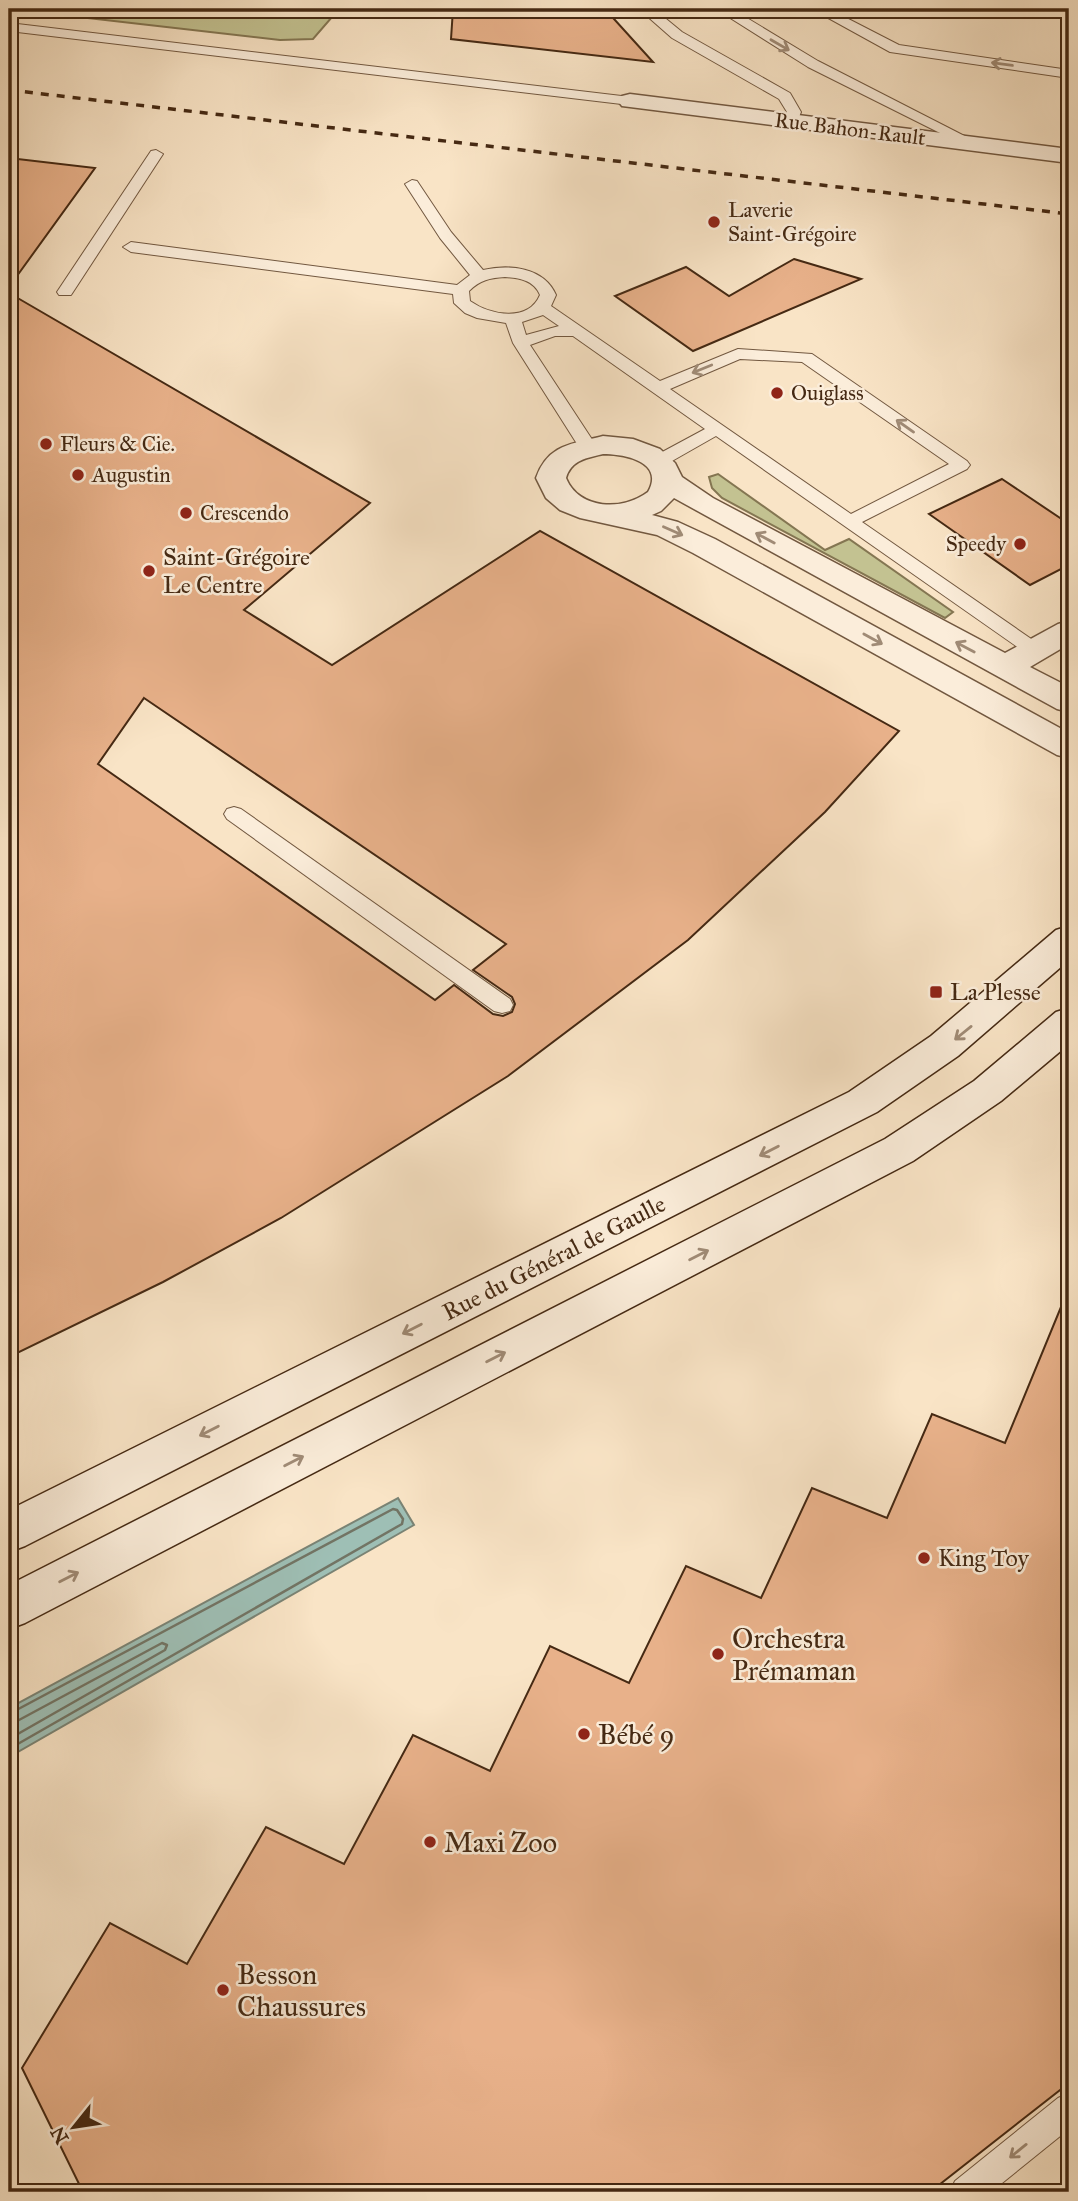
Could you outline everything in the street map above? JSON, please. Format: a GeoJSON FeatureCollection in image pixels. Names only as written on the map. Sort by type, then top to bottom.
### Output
{"type":"FeatureCollection","features":[{"type":"Feature","properties":{"kind":"street","name":"Rue Bahon-Rault"},"geometry":{"type":"LineString","coordinates":[[630,101],[1069,156]]}},
{"type":"Feature","properties":{"kind":"street"},"geometry":{"type":"LineString","coordinates":[[1069,701],[702,505],[635,448],[603,444],[575,450],[556,463],[551,473],[550,483],[555,493],[565,502],[591,512],[667,527],[1069,747]]}},
{"type":"Feature","properties":{"kind":"street"},"geometry":{"type":"LineString","coordinates":[[607,514],[642,509],[656,502],[665,492],[664,472]]}},
{"type":"Feature","properties":{"kind":"street"},"geometry":{"type":"LineString","coordinates":[[1004,668],[1033,649],[1069,631]]}},
{"type":"Feature","properties":{"kind":"street","name":"Rue du Général de Gaulle"},"geometry":{"type":"LineString","coordinates":[[9,1532],[863,1102],[904,1078],[964,1033],[1069,939]]}},
{"type":"Feature","properties":{"kind":"street"},"geometry":{"type":"LineString","coordinates":[[9,1608],[899,1150],[965,1110],[1017,1071],[1069,1022]]}},
{"type":"Feature","properties":{"kind":"lane"},"geometry":{"type":"LineString","coordinates":[[646,9],[677,35],[785,96],[794,111],[791,121]]}},
{"type":"Feature","properties":{"kind":"lane"},"geometry":{"type":"LineString","coordinates":[[723,9],[813,64],[975,145]]}},
{"type":"Feature","properties":{"kind":"lane"},"geometry":{"type":"LineString","coordinates":[[819,9],[895,49],[1069,74]]}},
{"type":"Feature","properties":{"kind":"lane"},"geometry":{"type":"LineString","coordinates":[[9,27],[630,101]]}},
{"type":"Feature","properties":{"kind":"lane"},"geometry":{"type":"LineString","coordinates":[[65,292],[156,154]]}},
{"type":"Feature","properties":{"kind":"lane"},"geometry":{"type":"LineString","coordinates":[[412,184],[445,235],[479,276]]}},
{"type":"Feature","properties":{"kind":"lane"},"geometry":{"type":"LineString","coordinates":[[131,247],[461,290],[479,276],[505,272],[531,277],[546,289],[547,301],[534,312],[512,318],[476,314],[462,303],[461,290]]}},
{"type":"Feature","properties":{"kind":"lane"},"geometry":{"type":"LineString","coordinates":[[542,307],[1033,649]]}},
{"type":"Feature","properties":{"kind":"lane"},"geometry":{"type":"LineString","coordinates":[[512,318],[521,343],[588,447]]}},
{"type":"Feature","properties":{"kind":"lane"},"geometry":{"type":"LineString","coordinates":[[521,343],[553,331],[576,331]]}},
{"type":"Feature","properties":{"kind":"lane"},"geometry":{"type":"LineString","coordinates":[[658,388],[738,354],[806,357],[961,465],[850,521]]}},
{"type":"Feature","properties":{"kind":"lane"},"geometry":{"type":"LineString","coordinates":[[664,472],[717,429]]}},
{"type":"Feature","properties":{"kind":"lane"},"geometry":{"type":"LineString","coordinates":[[234,814],[502,1005]]}},
{"type":"Feature","properties":{"kind":"lane"},"geometry":{"type":"LineString","coordinates":[[966,2192],[1069,2109]]}},
{"type":"Feature","properties":{"kind":"shaded area"},"geometry":{"type":"Polygon","coordinates":[[[9,9],[339,9],[313,39],[280,40],[9,9]]]}},
{"type":"Feature","properties":{"kind":"shaded area"},"geometry":{"type":"Polygon","coordinates":[[[718,474],[825,550],[849,539],[953,612],[945,618],[722,498],[712,488],[709,477],[718,474]]]}},
{"type":"Feature","properties":{"kind":"water"},"geometry":{"type":"Polygon","coordinates":[[[398,1498],[414,1525],[9,1757],[9,1708],[398,1498]]]}},
{"type":"Feature","properties":{"kind":"building"},"geometry":{"type":"Polygon","coordinates":[[[453,9],[605,9],[653,62],[451,39],[453,9]]]}},
{"type":"Feature","properties":{"kind":"building"},"geometry":{"type":"Polygon","coordinates":[[[9,158],[95,168],[9,287],[9,158]]]}},
{"type":"Feature","properties":{"kind":"building"},"geometry":{"type":"Polygon","coordinates":[[[794,259],[861,279],[693,351],[615,296],[686,267],[729,296],[794,259]]]}},
{"type":"Feature","properties":{"kind":"building"},"geometry":{"type":"Polygon","coordinates":[[[9,293],[370,503],[244,610],[332,665],[540,531],[899,731],[825,812],[688,940],[508,1076],[281,1218],[163,1282],[9,1357],[9,293]],[[144,698],[98,764],[435,1000],[454,985],[493,1014],[503,1016],[512,1012],[515,1004],[512,997],[473,970],[506,944],[144,698]]]}},
{"type":"Feature","properties":{"kind":"building","name":"Speedy"},"geometry":{"type":"Polygon","coordinates":[[[1002,479],[1069,524],[1069,565],[1030,585],[929,514],[1002,479]]]}},
{"type":"Feature","properties":{"kind":"building"},"geometry":{"type":"Polygon","coordinates":[[[1068,1290],[1069,2083],[930,2192],[83,2192],[22,2068],[110,1923],[187,1964],[266,1827],[344,1864],[413,1735],[490,1771],[550,1646],[629,1683],[686,1566],[761,1598],[812,1488],[887,1518],[932,1414],[1005,1443],[1068,1290]]]}},
{"type":"Feature","properties":{"kind":"railway"},"geometry":{"type":"LineString","coordinates":[[9,90],[1069,214]]}},
{"type":"Feature","properties":{"kind":"place","name":"Laverie Saint-Grégoire"},"geometry":{"type":"Point","coordinates":[714,222]}},
{"type":"Feature","properties":{"kind":"place","name":"Ouiglass"},"geometry":{"type":"Point","coordinates":[777,393]}},
{"type":"Feature","properties":{"kind":"place","name":"Fleurs & Cie."},"geometry":{"type":"Point","coordinates":[46,444]}},
{"type":"Feature","properties":{"kind":"place","name":"Augustin"},"geometry":{"type":"Point","coordinates":[78,475]}},
{"type":"Feature","properties":{"kind":"place","name":"Crescendo"},"geometry":{"type":"Point","coordinates":[186,513]}},
{"type":"Feature","properties":{"kind":"place","name":"Speedy"},"geometry":{"type":"Point","coordinates":[1020,544]}},
{"type":"Feature","properties":{"kind":"place","name":"Saint-Grégoire Le Centre"},"geometry":{"type":"Point","coordinates":[149,571]}},
{"type":"Feature","properties":{"kind":"place","name":"La Plesse"},"geometry":{"type":"Point","coordinates":[936,992]}},
{"type":"Feature","properties":{"kind":"place","name":"King Toy"},"geometry":{"type":"Point","coordinates":[924,1558]}},
{"type":"Feature","properties":{"kind":"place","name":"Orchestra Prémaman"},"geometry":{"type":"Point","coordinates":[718,1654]}},
{"type":"Feature","properties":{"kind":"place","name":"Bébé 9"},"geometry":{"type":"Point","coordinates":[584,1734]}},
{"type":"Feature","properties":{"kind":"place","name":"Maxi Zoo"},"geometry":{"type":"Point","coordinates":[430,1842]}},
{"type":"Feature","properties":{"kind":"place","name":"Besson Chaussures"},"geometry":{"type":"Point","coordinates":[223,1990]}}]}
